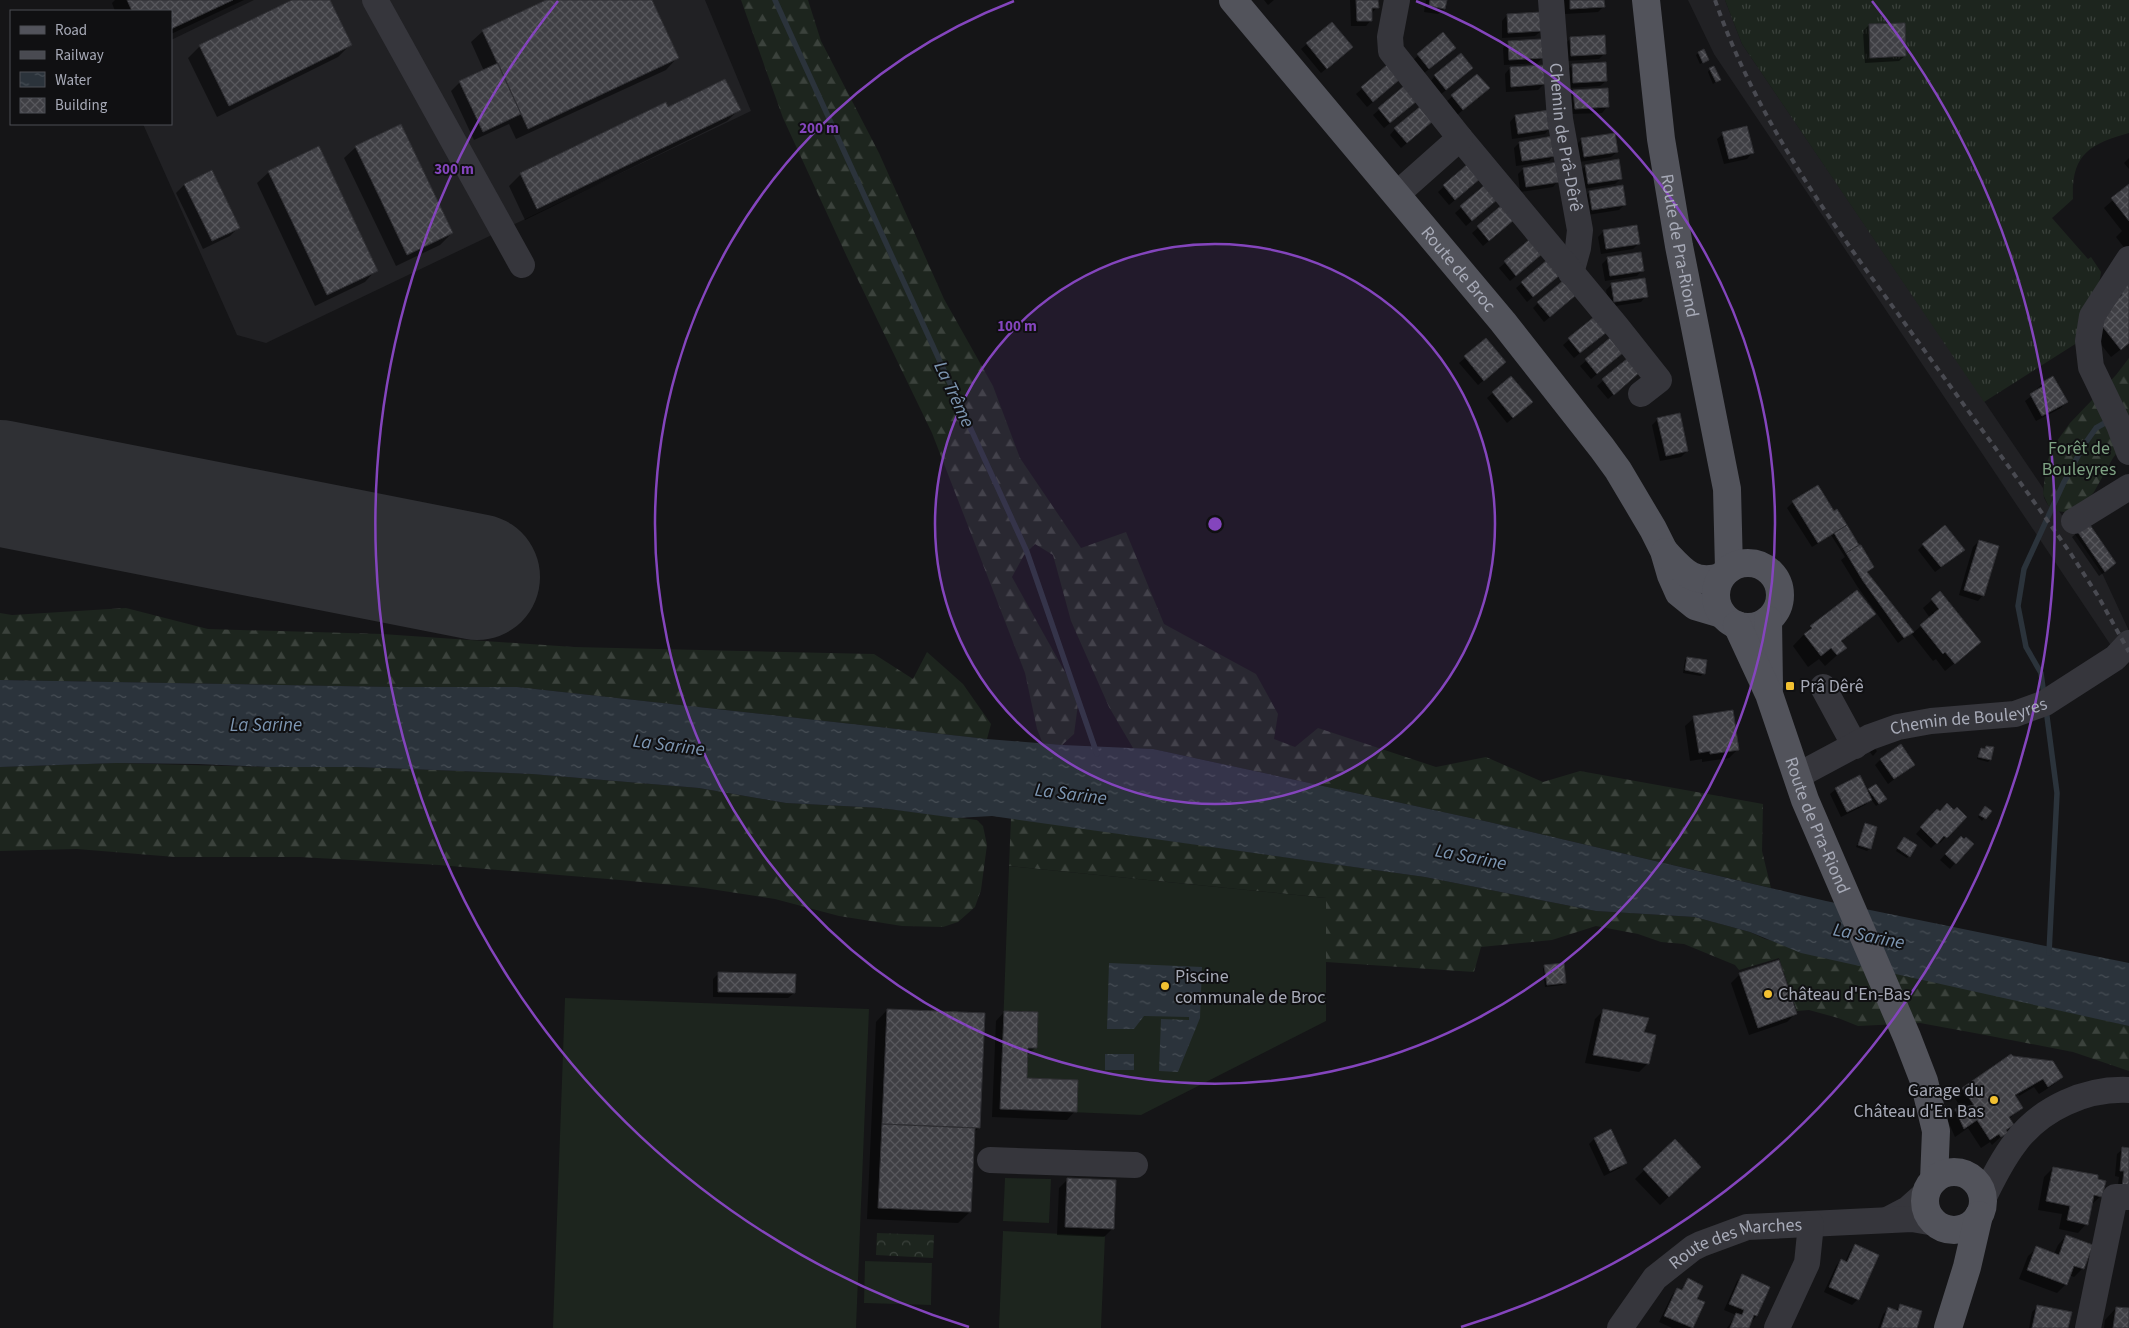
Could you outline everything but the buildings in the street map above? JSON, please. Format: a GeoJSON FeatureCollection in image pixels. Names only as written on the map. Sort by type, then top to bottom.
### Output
{"type":"FeatureCollection","features":[{"type":"Feature","properties":{"kind":"main road","name":"Route de Broc"},"geometry":{"type":"LineString","coordinates":[[1233,0],[1503,322],[1602,448],[1645,514],[1664,551],[1679,593],[1696,606],[1729,619]]}},
{"type":"Feature","properties":{"kind":"main road","name":"Route de Pra-Riond"},"geometry":{"type":"LineString","coordinates":[[1646,0],[1661,139],[1679,246],[1727,489],[1749,544],[1762,566],[1774,576],[1779,590],[1778,605],[1768,620],[1769,694]]}},
{"type":"Feature","properties":{"kind":"main road","name":"Route de Pra-Riond"},"geometry":{"type":"LineString","coordinates":[[1727,489],[1725,573],[1716,596],[1769,694],[1797,776],[1820,834],[1924,1080],[1935,1120]]}},
{"type":"Feature","properties":{"kind":"main road","name":"Route de Broc"},"geometry":{"type":"LineString","coordinates":[[1664,551],[1690,576],[1710,580],[1725,573]]}},
{"type":"Feature","properties":{"kind":"main road"},"geometry":{"type":"LineString","coordinates":[[1725,573],[1747,563],[1762,566]]}},
{"type":"Feature","properties":{"kind":"main road"},"geometry":{"type":"LineString","coordinates":[[1729,619],[1746,627],[1755,626],[1768,620]]}},
{"type":"Feature","properties":{"kind":"main road"},"geometry":{"type":"LineString","coordinates":[[1935,1120],[1937,1144],[1926,1210],[1954,1241],[1959,1264],[1951,1318]]}},
{"type":"Feature","properties":{"kind":"main road"},"geometry":{"type":"LineString","coordinates":[[1935,1120],[1956,1164],[1975,1192],[1967,1267],[1951,1318]]}},
{"type":"Feature","properties":{"kind":"main road"},"geometry":{"type":"LineString","coordinates":[[1930,1187],[1947,1173],[1975,1192]]}},
{"type":"Feature","properties":{"kind":"main road"},"geometry":{"type":"LineString","coordinates":[[1941,1226],[1960,1229],[1967,1226],[1975,1192]]}},
{"type":"Feature","properties":{"kind":"street"},"geometry":{"type":"LineString","coordinates":[[375,0],[522,265]]}},
{"type":"Feature","properties":{"kind":"street"},"geometry":{"type":"LineString","coordinates":[[1397,0],[1390,37],[1391,51],[1460,138],[1617,326],[1659,380],[1641,394]]}},
{"type":"Feature","properties":{"kind":"street","name":"Chemin de Prâ-Dêrê"},"geometry":{"type":"LineString","coordinates":[[1552,0],[1560,119],[1580,230],[1578,248],[1571,272]]}},
{"type":"Feature","properties":{"kind":"street"},"geometry":{"type":"LineString","coordinates":[[1397,194],[1460,138]]}},
{"type":"Feature","properties":{"kind":"street"},"geometry":{"type":"LineString","coordinates":[[2129,259],[2092,316],[2088,341],[2091,367],[2129,452]]}},
{"type":"Feature","properties":{"kind":"street"},"geometry":{"type":"LineString","coordinates":[[2074,521],[2129,487]]}},
{"type":"Feature","properties":{"kind":"street","name":"Chemin de Bouleyres"},"geometry":{"type":"LineString","coordinates":[[1797,776],[1886,730],[1911,724],[2015,714],[2045,703],[2115,658],[2129,642]]}},
{"type":"Feature","properties":{"kind":"street"},"geometry":{"type":"LineString","coordinates":[[1823,687],[1855,746]]}},
{"type":"Feature","properties":{"kind":"street"},"geometry":{"type":"LineString","coordinates":[[1975,1192],[1986,1177],[2001,1166],[2024,1132],[2056,1107],[2090,1094],[2129,1090]]}},
{"type":"Feature","properties":{"kind":"street"},"geometry":{"type":"LineString","coordinates":[[990,1160],[1135,1165]]}},
{"type":"Feature","properties":{"kind":"street","name":"Route des Marches"},"geometry":{"type":"LineString","coordinates":[[1886,1220],[1908,1209],[1930,1187]]}},
{"type":"Feature","properties":{"kind":"street"},"geometry":{"type":"LineString","coordinates":[[2088,1328],[2114,1197],[2129,1197]]}},
{"type":"Feature","properties":{"kind":"street","name":"Route des Marches"},"geometry":{"type":"LineString","coordinates":[[1620,1328],[1655,1278],[1692,1248],[1747,1227],[1912,1219],[1941,1226]]}},
{"type":"Feature","properties":{"kind":"street"},"geometry":{"type":"LineString","coordinates":[[1777,1328],[1807,1263],[1811,1224]]}},
{"type":"Feature","properties":{"kind":"shaded area"},"geometry":{"type":"Polygon","coordinates":[[[254,0],[705,0],[751,111],[266,343],[237,335],[143,125],[172,125],[172,40],[254,0]]]}},
{"type":"Feature","properties":{"kind":"shaded area"},"geometry":{"type":"Polygon","coordinates":[[[1688,0],[1725,0],[1742,44],[2043,488],[2044,498],[2048,505],[2059,511],[2103,575],[2129,631],[2112,647],[1714,54],[1688,0]]]}},
{"type":"Feature","properties":{"kind":"green space"},"geometry":{"type":"Polygon","coordinates":[[[741,0],[808,0],[821,41],[879,153],[944,299],[993,386],[1020,458],[1081,548],[1126,532],[1164,624],[1256,674],[1278,714],[1274,739],[1295,747],[1318,728],[1436,767],[1486,757],[1543,782],[1580,771],[1763,804],[1762,851],[1771,888],[1489,822],[1153,749],[1133,748],[1109,707],[1071,621],[1053,555],[1035,544],[1024,555],[1012,577],[1079,697],[1074,734],[1062,745],[1043,744],[1037,729],[1025,673],[932,433],[847,257],[783,118],[741,0]]]}},
{"type":"Feature","properties":{"kind":"green space"},"geometry":{"type":"Polygon","coordinates":[[[1725,0],[2129,0],[2129,133],[2103,142],[2085,154],[2075,172],[2073,199],[2052,218],[2088,259],[2091,257],[2101,272],[2099,284],[2080,341],[1984,402],[1742,44],[1725,0]]]}},
{"type":"Feature","properties":{"kind":"green space","name":"Forêt de Bouleyres"},"geometry":{"type":"Polygon","coordinates":[[[2129,358],[2129,437],[2113,458],[2094,492],[2081,506],[2065,512],[2055,511],[2048,505],[2043,494],[2046,465],[2054,445],[2070,423],[2116,375],[2129,358]]]}},
{"type":"Feature","properties":{"kind":"green space"},"geometry":{"type":"Polygon","coordinates":[[[126,608],[208,629],[382,634],[574,647],[874,654],[913,679],[927,652],[963,684],[991,724],[987,739],[517,687],[393,687],[0,680],[0,613],[12,615],[126,608]]]}},
{"type":"Feature","properties":{"kind":"green space"},"geometry":{"type":"Polygon","coordinates":[[[116,763],[358,767],[532,774],[699,788],[786,803],[881,808],[977,820],[983,826],[987,845],[981,890],[975,907],[958,922],[943,927],[902,926],[839,916],[775,899],[704,888],[439,865],[300,857],[175,857],[77,849],[0,851],[0,767],[116,763]]]}},
{"type":"Feature","properties":{"kind":"green space"},"geometry":{"type":"Polygon","coordinates":[[[1011,818],[1425,877],[1596,911],[1695,917],[1750,932],[1765,939],[2129,1026],[2129,1071],[2073,1052],[1920,1023],[1858,1026],[1809,1010],[1797,1011],[1779,958],[1739,970],[1735,965],[1684,944],[1661,942],[1638,934],[1596,926],[1552,940],[1481,947],[1474,972],[1326,962],[1326,898],[1009,866],[1011,818]]]}},
{"type":"Feature","properties":{"kind":"green space","name":"Piscine communale de Broc"},"geometry":{"type":"Polygon","coordinates":[[[1009,866],[1326,898],[1326,1021],[1141,1115],[1000,1109],[1009,866]]]}},
{"type":"Feature","properties":{"kind":"green space"},"geometry":{"type":"Polygon","coordinates":[[[565,998],[869,1009],[856,1328],[553,1328],[565,998]]]}},
{"type":"Feature","properties":{"kind":"green space"},"geometry":{"type":"Polygon","coordinates":[[[1005,1178],[1051,1179],[1049,1223],[1003,1221],[1005,1178]]]}},
{"type":"Feature","properties":{"kind":"green space"},"geometry":{"type":"Polygon","coordinates":[[[1003,1231],[1105,1236],[1101,1328],[999,1328],[1003,1231]]]}},
{"type":"Feature","properties":{"kind":"green space"},"geometry":{"type":"Polygon","coordinates":[[[877,1233],[934,1235],[933,1258],[876,1255],[877,1233]]]}},
{"type":"Feature","properties":{"kind":"green space"},"geometry":{"type":"Polygon","coordinates":[[[865,1261],[932,1263],[931,1305],[864,1303],[865,1261]]]}},
{"type":"Feature","properties":{"kind":"water","name":"La Sarine"},"geometry":{"type":"Polygon","coordinates":[[[0,680],[393,687],[517,687],[987,739],[1153,749],[1489,822],[1826,901],[2129,963],[2129,1026],[1801,953],[1750,932],[1695,917],[1596,911],[1425,877],[992,816],[956,818],[881,808],[786,803],[699,788],[532,774],[358,767],[269,767],[198,764],[116,763],[0,767],[0,680]]]}},
{"type":"Feature","properties":{"kind":"water"},"geometry":{"type":"Polygon","coordinates":[[[1109,963],[1202,967],[1200,1018],[1178,1072],[1159,1071],[1161,1019],[1189,1020],[1189,1017],[1144,1016],[1134,1029],[1107,1029],[1109,963]]]}},
{"type":"Feature","properties":{"kind":"water"},"geometry":{"type":"Polygon","coordinates":[[[1105,1054],[1134,1054],[1134,1070],[1105,1070],[1105,1054]]]}},
{"type":"Feature","properties":{"kind":"waterway","name":"La Trême"},"geometry":{"type":"LineString","coordinates":[[775,0],[1027,552],[1097,754]]}},
{"type":"Feature","properties":{"kind":"waterway"},"geometry":{"type":"LineString","coordinates":[[2044,695],[2041,673],[2026,647],[2018,606],[2024,569],[2064,482],[2084,445],[2096,428],[2110,420]]}},
{"type":"Feature","properties":{"kind":"waterway"},"geometry":{"type":"LineString","coordinates":[[2046,709],[2057,793],[2049,953]]}},
{"type":"Feature","properties":{"kind":"runway"},"geometry":{"type":"LineString","coordinates":[[0,483],[477,577]]}},
{"type":"Feature","properties":{"kind":"railway"},"geometry":{"type":"LineString","coordinates":[[1715,0],[1751,85],[1796,166],[1847,243],[2071,554],[2098,596],[2129,652]]}},
{"type":"Feature","properties":{"kind":"place","name":"Prâ Dêrê"},"geometry":{"type":"Point","coordinates":[1790,686]}},
{"type":"Feature","properties":{"kind":"place","name":"Piscine communale de Broc"},"geometry":{"type":"Point","coordinates":[1165,986]}},
{"type":"Feature","properties":{"kind":"place","name":"Château d'En-Bas"},"geometry":{"type":"Point","coordinates":[1768,994]}},
{"type":"Feature","properties":{"kind":"place","name":"Garage du Château d'En Bas"},"geometry":{"type":"Point","coordinates":[1994,1100]}}]}
